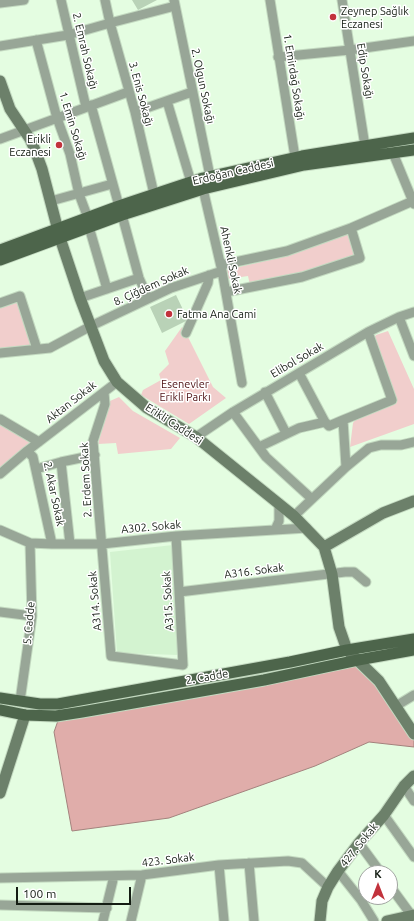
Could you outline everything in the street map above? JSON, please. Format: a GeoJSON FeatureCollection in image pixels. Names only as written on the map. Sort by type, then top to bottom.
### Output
{"type":"FeatureCollection","features":[{"type":"Feature","properties":{"kind":"main road","name":"Erikli Caddesi"},"geometry":{"type":"LineString","coordinates":[[0,81],[10,109],[30,139],[35,150],[80,298],[104,361],[117,382],[147,408],[196,438],[294,516],[324,547],[332,574],[339,627],[347,650]]}},
{"type":"Feature","properties":{"kind":"main road","name":"Erdoğan Caddesi"},"geometry":{"type":"LineString","coordinates":[[0,251],[59,233],[120,210],[154,194],[210,176],[295,157],[414,138]]}},
{"type":"Feature","properties":{"kind":"main road","name":"Erdoğan Caddesi"},"geometry":{"type":"LineString","coordinates":[[120,210],[304,165],[414,150]]}},
{"type":"Feature","properties":{"kind":"main road"},"geometry":{"type":"LineString","coordinates":[[324,547],[383,513],[414,501]]}},
{"type":"Feature","properties":{"kind":"main road","name":"2. Cadde"},"geometry":{"type":"LineString","coordinates":[[0,698],[40,704],[58,704],[282,664],[347,650],[414,639]]}},
{"type":"Feature","properties":{"kind":"main road"},"geometry":{"type":"LineString","coordinates":[[347,650],[379,681],[414,734]]}},
{"type":"Feature","properties":{"kind":"main road","name":"2. Cadde"},"geometry":{"type":"LineString","coordinates":[[0,710],[25,715],[56,716],[264,680],[414,650]]}},
{"type":"Feature","properties":{"kind":"main road"},"geometry":{"type":"LineString","coordinates":[[0,793],[25,715]]}},
{"type":"Feature","properties":{"kind":"main road","name":"427. Sokak"},"geometry":{"type":"LineString","coordinates":[[320,921],[322,901],[338,871],[359,843],[384,815],[404,786],[414,776]]}},
{"type":"Feature","properties":{"kind":"main road"},"geometry":{"type":"LineString","coordinates":[[388,921],[413,916]]}},
{"type":"Feature","properties":{"kind":"street"},"geometry":{"type":"LineString","coordinates":[[0,3],[20,0]]}},
{"type":"Feature","properties":{"kind":"street","name":"2. Emrah Sokağı"},"geometry":{"type":"LineString","coordinates":[[61,0],[68,35],[88,106],[139,278],[148,298]]}},
{"type":"Feature","properties":{"kind":"street","name":"3. Enis Sokağı"},"geometry":{"type":"LineString","coordinates":[[106,0],[110,23],[128,92],[135,112],[154,194]]}},
{"type":"Feature","properties":{"kind":"street","name":"1. Emirdağ Sokağı"},"geometry":{"type":"LineString","coordinates":[[270,0],[295,157]]}},
{"type":"Feature","properties":{"kind":"street","name":"Edip Sokağı"},"geometry":{"type":"LineString","coordinates":[[342,0],[365,146]]}},
{"type":"Feature","properties":{"kind":"street"},"geometry":{"type":"LineString","coordinates":[[0,46],[68,35],[174,3]]}},
{"type":"Feature","properties":{"kind":"street","name":"2. Olgun Sokağı"},"geometry":{"type":"LineString","coordinates":[[174,3],[210,176]]}},
{"type":"Feature","properties":{"kind":"street","name":"1. Emin Sokağı"},"geometry":{"type":"LineString","coordinates":[[36,40],[57,118],[70,154],[107,289]]}},
{"type":"Feature","properties":{"kind":"street"},"geometry":{"type":"LineString","coordinates":[[278,57],[350,50],[414,41]]}},
{"type":"Feature","properties":{"kind":"street"},"geometry":{"type":"LineString","coordinates":[[0,139],[128,92]]}},
{"type":"Feature","properties":{"kind":"street"},"geometry":{"type":"LineString","coordinates":[[135,112],[192,92]]}},
{"type":"Feature","properties":{"kind":"street"},"geometry":{"type":"LineString","coordinates":[[167,101],[191,182]]}},
{"type":"Feature","properties":{"kind":"street"},"geometry":{"type":"LineString","coordinates":[[393,153],[413,203]]}},
{"type":"Feature","properties":{"kind":"street"},"geometry":{"type":"LineString","coordinates":[[51,201],[112,184]]}},
{"type":"Feature","properties":{"kind":"street","name":"Ahenkli Sokak"},"geometry":{"type":"LineString","coordinates":[[203,189],[222,268],[242,383]]}},
{"type":"Feature","properties":{"kind":"street","name":"8. Çiğdem Sokak"},"geometry":{"type":"LineString","coordinates":[[0,353],[50,348],[91,326],[171,288],[222,268],[287,251],[351,228],[413,203]]}},
{"type":"Feature","properties":{"kind":"street"},"geometry":{"type":"LineString","coordinates":[[226,292],[302,277],[360,258],[351,228]]}},
{"type":"Feature","properties":{"kind":"street"},"geometry":{"type":"LineString","coordinates":[[186,333],[208,283],[209,274]]}},
{"type":"Feature","properties":{"kind":"street"},"geometry":{"type":"LineString","coordinates":[[80,298],[139,278]]}},
{"type":"Feature","properties":{"kind":"street"},"geometry":{"type":"LineString","coordinates":[[0,303],[20,296],[37,349]]}},
{"type":"Feature","properties":{"kind":"street","name":"Elibol Sokak"},"geometry":{"type":"LineString","coordinates":[[196,438],[265,392],[368,332],[399,317],[414,312]]}},
{"type":"Feature","properties":{"kind":"street"},"geometry":{"type":"LineString","coordinates":[[399,317],[414,356]]}},
{"type":"Feature","properties":{"kind":"street"},"geometry":{"type":"LineString","coordinates":[[299,373],[325,422],[329,426],[392,400],[368,332]]}},
{"type":"Feature","properties":{"kind":"street","name":"Aktan Sokak"},"geometry":{"type":"LineString","coordinates":[[0,474],[27,451],[117,382]]}},
{"type":"Feature","properties":{"kind":"street","name":"2. Erdem Sokak"},"geometry":{"type":"LineString","coordinates":[[102,544],[94,441],[105,404],[104,392]]}},
{"type":"Feature","properties":{"kind":"street"},"geometry":{"type":"LineString","coordinates":[[265,392],[286,433]]}},
{"type":"Feature","properties":{"kind":"street"},"geometry":{"type":"LineString","coordinates":[[233,412],[266,457],[312,499]]}},
{"type":"Feature","properties":{"kind":"street"},"geometry":{"type":"LineString","coordinates":[[0,419],[39,442]]}},
{"type":"Feature","properties":{"kind":"street"},"geometry":{"type":"LineString","coordinates":[[343,420],[346,466]]}},
{"type":"Feature","properties":{"kind":"street"},"geometry":{"type":"LineString","coordinates":[[259,447],[286,433],[312,424],[325,422]]}},
{"type":"Feature","properties":{"kind":"street"},"geometry":{"type":"LineString","coordinates":[[294,516],[346,466],[369,448],[381,445],[401,445],[414,442]]}},
{"type":"Feature","properties":{"kind":"street","name":"2. Akar Sokak"},"geometry":{"type":"LineString","coordinates":[[27,451],[33,457],[52,544]]}},
{"type":"Feature","properties":{"kind":"street"},"geometry":{"type":"LineString","coordinates":[[36,469],[95,455]]}},
{"type":"Feature","properties":{"kind":"street"},"geometry":{"type":"LineString","coordinates":[[61,462],[70,544]]}},
{"type":"Feature","properties":{"kind":"street"},"geometry":{"type":"LineString","coordinates":[[275,530],[279,521],[279,504]]}},
{"type":"Feature","properties":{"kind":"street","name":"A302. Sokak"},"geometry":{"type":"LineString","coordinates":[[0,530],[30,543],[102,544],[176,536],[307,528]]}},
{"type":"Feature","properties":{"kind":"street","name":"A315. Sokak"},"geometry":{"type":"LineString","coordinates":[[176,536],[183,665]]}},
{"type":"Feature","properties":{"kind":"street","name":"5. Cadde"},"geometry":{"type":"LineString","coordinates":[[20,701],[32,616],[30,543]]}},
{"type":"Feature","properties":{"kind":"street","name":"A314. Sokak"},"geometry":{"type":"LineString","coordinates":[[102,544],[111,656],[183,665]]}},
{"type":"Feature","properties":{"kind":"street","name":"A316. Sokak"},"geometry":{"type":"LineString","coordinates":[[179,592],[345,572],[354,572],[366,582]]}},
{"type":"Feature","properties":{"kind":"street"},"geometry":{"type":"LineString","coordinates":[[0,612],[32,616]]}},
{"type":"Feature","properties":{"kind":"street"},"geometry":{"type":"LineString","coordinates":[[396,706],[414,695]]}},
{"type":"Feature","properties":{"kind":"street"},"geometry":{"type":"LineString","coordinates":[[404,786],[414,801]]}},
{"type":"Feature","properties":{"kind":"street"},"geometry":{"type":"LineString","coordinates":[[384,815],[414,857]]}},
{"type":"Feature","properties":{"kind":"street"},"geometry":{"type":"LineString","coordinates":[[359,843],[375,865]]}},
{"type":"Feature","properties":{"kind":"street","name":"423. Sokak"},"geometry":{"type":"LineString","coordinates":[[0,878],[142,875],[219,865],[288,861],[302,862],[328,888]]}},
{"type":"Feature","properties":{"kind":"street"},"geometry":{"type":"LineString","coordinates":[[249,863],[254,921]]}},
{"type":"Feature","properties":{"kind":"street"},"geometry":{"type":"LineString","coordinates":[[219,865],[224,921]]}},
{"type":"Feature","properties":{"kind":"street"},"geometry":{"type":"LineString","coordinates":[[338,871],[361,900],[374,921]]}},
{"type":"Feature","properties":{"kind":"street"},"geometry":{"type":"LineString","coordinates":[[131,921],[142,875]]}},
{"type":"Feature","properties":{"kind":"street"},"geometry":{"type":"LineString","coordinates":[[103,921],[114,876]]}},
{"type":"Feature","properties":{"kind":"street"},"geometry":{"type":"LineString","coordinates":[[398,896],[413,916]]}},
{"type":"Feature","properties":{"kind":"street"},"geometry":{"type":"LineString","coordinates":[[0,905],[107,908]]}},
{"type":"Feature","properties":{"kind":"shaded area"},"geometry":{"type":"Polygon","coordinates":[[[173,545],[178,655],[117,653],[110,552],[173,545]]]}},
{"type":"Feature","properties":{"kind":"shaded area"},"geometry":{"type":"Polygon","coordinates":[[[358,660],[414,736],[414,747],[369,742],[315,766],[169,818],[72,831],[54,732],[60,715],[358,660]]]}},
{"type":"Feature","properties":{"kind":"green space"},"geometry":{"type":"Polygon","coordinates":[[[347,233],[355,256],[300,274],[250,285],[248,276],[228,279],[226,270],[291,255],[347,233]]]}},
{"type":"Feature","properties":{"kind":"green space"},"geometry":{"type":"Polygon","coordinates":[[[20,303],[32,342],[30,348],[0,350],[0,308],[20,303]]]}},
{"type":"Feature","properties":{"kind":"green space","name":"Esenevler Erikli Parkı"},"geometry":{"type":"Polygon","coordinates":[[[182,327],[213,387],[226,398],[189,424],[141,395],[143,390],[161,380],[159,374],[169,364],[165,351],[182,327]]]}},
{"type":"Feature","properties":{"kind":"green space"},"geometry":{"type":"Polygon","coordinates":[[[388,331],[414,389],[414,424],[350,447],[353,423],[356,419],[397,400],[374,338],[376,335],[388,331]]]}},
{"type":"Feature","properties":{"kind":"green space"},"geometry":{"type":"Polygon","coordinates":[[[119,397],[133,411],[180,438],[171,449],[118,454],[116,443],[98,444],[110,401],[119,397]]]}},
{"type":"Feature","properties":{"kind":"green space"},"geometry":{"type":"Polygon","coordinates":[[[0,424],[32,444],[0,469],[0,424]]]}},
{"type":"Feature","properties":{"kind":"building"},"geometry":{"type":"Polygon","coordinates":[[[132,0],[157,0],[138,10],[132,0]]]}},
{"type":"Feature","properties":{"kind":"building","name":"Fatma Ana Cami"},"geometry":{"type":"Polygon","coordinates":[[[176,295],[188,320],[162,333],[150,307],[176,295]]]}},
{"type":"Feature","properties":{"kind":"place","name":"Zeynep Sağlık Eczanesi"},"geometry":{"type":"Point","coordinates":[333,17]}},
{"type":"Feature","properties":{"kind":"place","name":"Erikli Eczanesi"},"geometry":{"type":"Point","coordinates":[59,145]}},
{"type":"Feature","properties":{"kind":"place","name":"Fatma Ana Cami"},"geometry":{"type":"Point","coordinates":[169,314]}}]}
